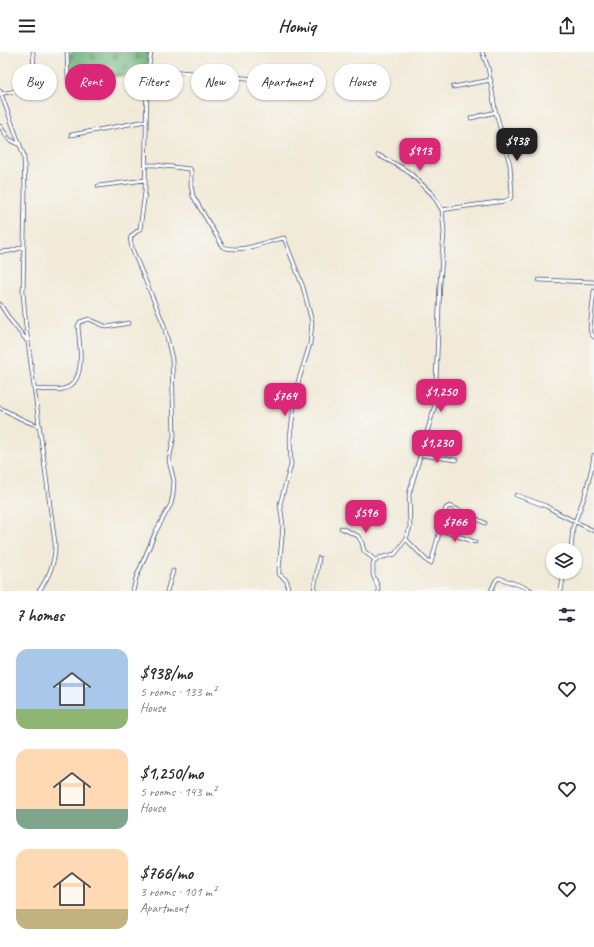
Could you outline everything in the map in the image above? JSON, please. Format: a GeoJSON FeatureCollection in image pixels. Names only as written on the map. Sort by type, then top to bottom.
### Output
{"type":"FeatureCollection","features":[{"type":"Feature","properties":{"kind":"street"},"geometry":{"type":"LineString","coordinates":[[33,52],[33,75],[31,83],[25,88],[1,92],[24,156],[23,292],[28,342],[54,528],[56,553],[47,580],[39,591]]}},
{"type":"Feature","properties":{"kind":"street"},"geometry":{"type":"LineString","coordinates":[[67,52],[67,64]]}},
{"type":"Feature","properties":{"kind":"street"},"geometry":{"type":"LineString","coordinates":[[150,64],[151,52]]}},
{"type":"Feature","properties":{"kind":"street"},"geometry":{"type":"LineString","coordinates":[[442,210],[461,206],[505,201],[510,199],[512,194],[510,165],[496,112],[488,67],[482,52]]}},
{"type":"Feature","properties":{"kind":"street"},"geometry":{"type":"LineString","coordinates":[[183,72],[247,78]]}},
{"type":"Feature","properties":{"kind":"street"},"geometry":{"type":"LineString","coordinates":[[454,87],[491,80]]}},
{"type":"Feature","properties":{"kind":"street"},"geometry":{"type":"LineString","coordinates":[[133,591],[136,578],[150,545],[171,504],[174,481],[169,461],[174,436],[172,359],[164,325],[131,243],[132,234],[140,229],[141,226],[146,165],[146,100]]}},
{"type":"Feature","properties":{"kind":"street"},"geometry":{"type":"LineString","coordinates":[[471,118],[496,112]]}},
{"type":"Feature","properties":{"kind":"street"},"geometry":{"type":"LineString","coordinates":[[71,134],[146,121]]}},
{"type":"Feature","properties":{"kind":"street"},"geometry":{"type":"LineString","coordinates":[[0,126],[9,139],[20,145]]}},
{"type":"Feature","properties":{"kind":"street"},"geometry":{"type":"LineString","coordinates":[[378,155],[399,166],[434,195],[442,210],[444,232],[435,406],[409,494],[410,527],[406,540],[395,554],[378,558],[375,560],[373,566],[373,575],[378,591]]}},
{"type":"Feature","properties":{"kind":"street"},"geometry":{"type":"LineString","coordinates":[[146,165],[190,169],[192,171],[191,185],[193,196],[223,247],[252,247],[284,238],[303,287],[312,322],[310,344],[296,389],[290,438],[289,476],[280,504],[283,526],[279,570],[280,574],[287,581],[288,591]]}},
{"type":"Feature","properties":{"kind":"street"},"geometry":{"type":"LineString","coordinates":[[98,186],[145,180]]}},
{"type":"Feature","properties":{"kind":"street"},"geometry":{"type":"LineString","coordinates":[[0,252],[11,251],[23,247]]}},
{"type":"Feature","properties":{"kind":"street"},"geometry":{"type":"LineString","coordinates":[[539,280],[594,282]]}},
{"type":"Feature","properties":{"kind":"street"},"geometry":{"type":"LineString","coordinates":[[594,291],[590,328],[594,337]]}},
{"type":"Feature","properties":{"kind":"street"},"geometry":{"type":"LineString","coordinates":[[0,304],[11,321],[28,342]]}},
{"type":"Feature","properties":{"kind":"street"},"geometry":{"type":"LineString","coordinates":[[35,389],[64,389],[75,382],[80,367],[78,326],[80,322],[89,319],[107,327],[129,323]]}},
{"type":"Feature","properties":{"kind":"street"},"geometry":{"type":"LineString","coordinates":[[0,408],[29,424],[40,426]]}},
{"type":"Feature","properties":{"kind":"street"},"geometry":{"type":"LineString","coordinates":[[572,543],[575,521],[585,495],[593,467],[594,454]]}},
{"type":"Feature","properties":{"kind":"street"},"geometry":{"type":"LineString","coordinates":[[421,455],[456,460]]}},
{"type":"Feature","properties":{"kind":"street"},"geometry":{"type":"LineString","coordinates":[[516,495],[546,506],[594,531]]}},
{"type":"Feature","properties":{"kind":"street"},"geometry":{"type":"LineString","coordinates":[[406,540],[428,562],[431,563],[446,508],[448,506],[485,523]]}},
{"type":"Feature","properties":{"kind":"street"},"geometry":{"type":"LineString","coordinates":[[340,528],[358,536],[364,551],[375,560]]}},
{"type":"Feature","properties":{"kind":"street"},"geometry":{"type":"LineString","coordinates":[[440,530],[475,542]]}},
{"type":"Feature","properties":{"kind":"street"},"geometry":{"type":"LineString","coordinates":[[314,591],[319,558]]}},
{"type":"Feature","properties":{"kind":"street"},"geometry":{"type":"LineString","coordinates":[[167,591],[173,571]]}},
{"type":"Feature","properties":{"kind":"street"},"geometry":{"type":"LineString","coordinates":[[491,591],[496,580],[499,578],[532,591]]}},
{"type":"Feature","properties":{"kind":"street"},"geometry":{"type":"LineString","coordinates":[[561,591],[563,579]]}},
{"type":"Feature","properties":{"kind":"green space"},"geometry":{"type":"Polygon","coordinates":[[[70,52],[148,52],[147,64],[124,64],[124,76],[116,76],[116,64],[70,64],[70,52]]]}}]}
